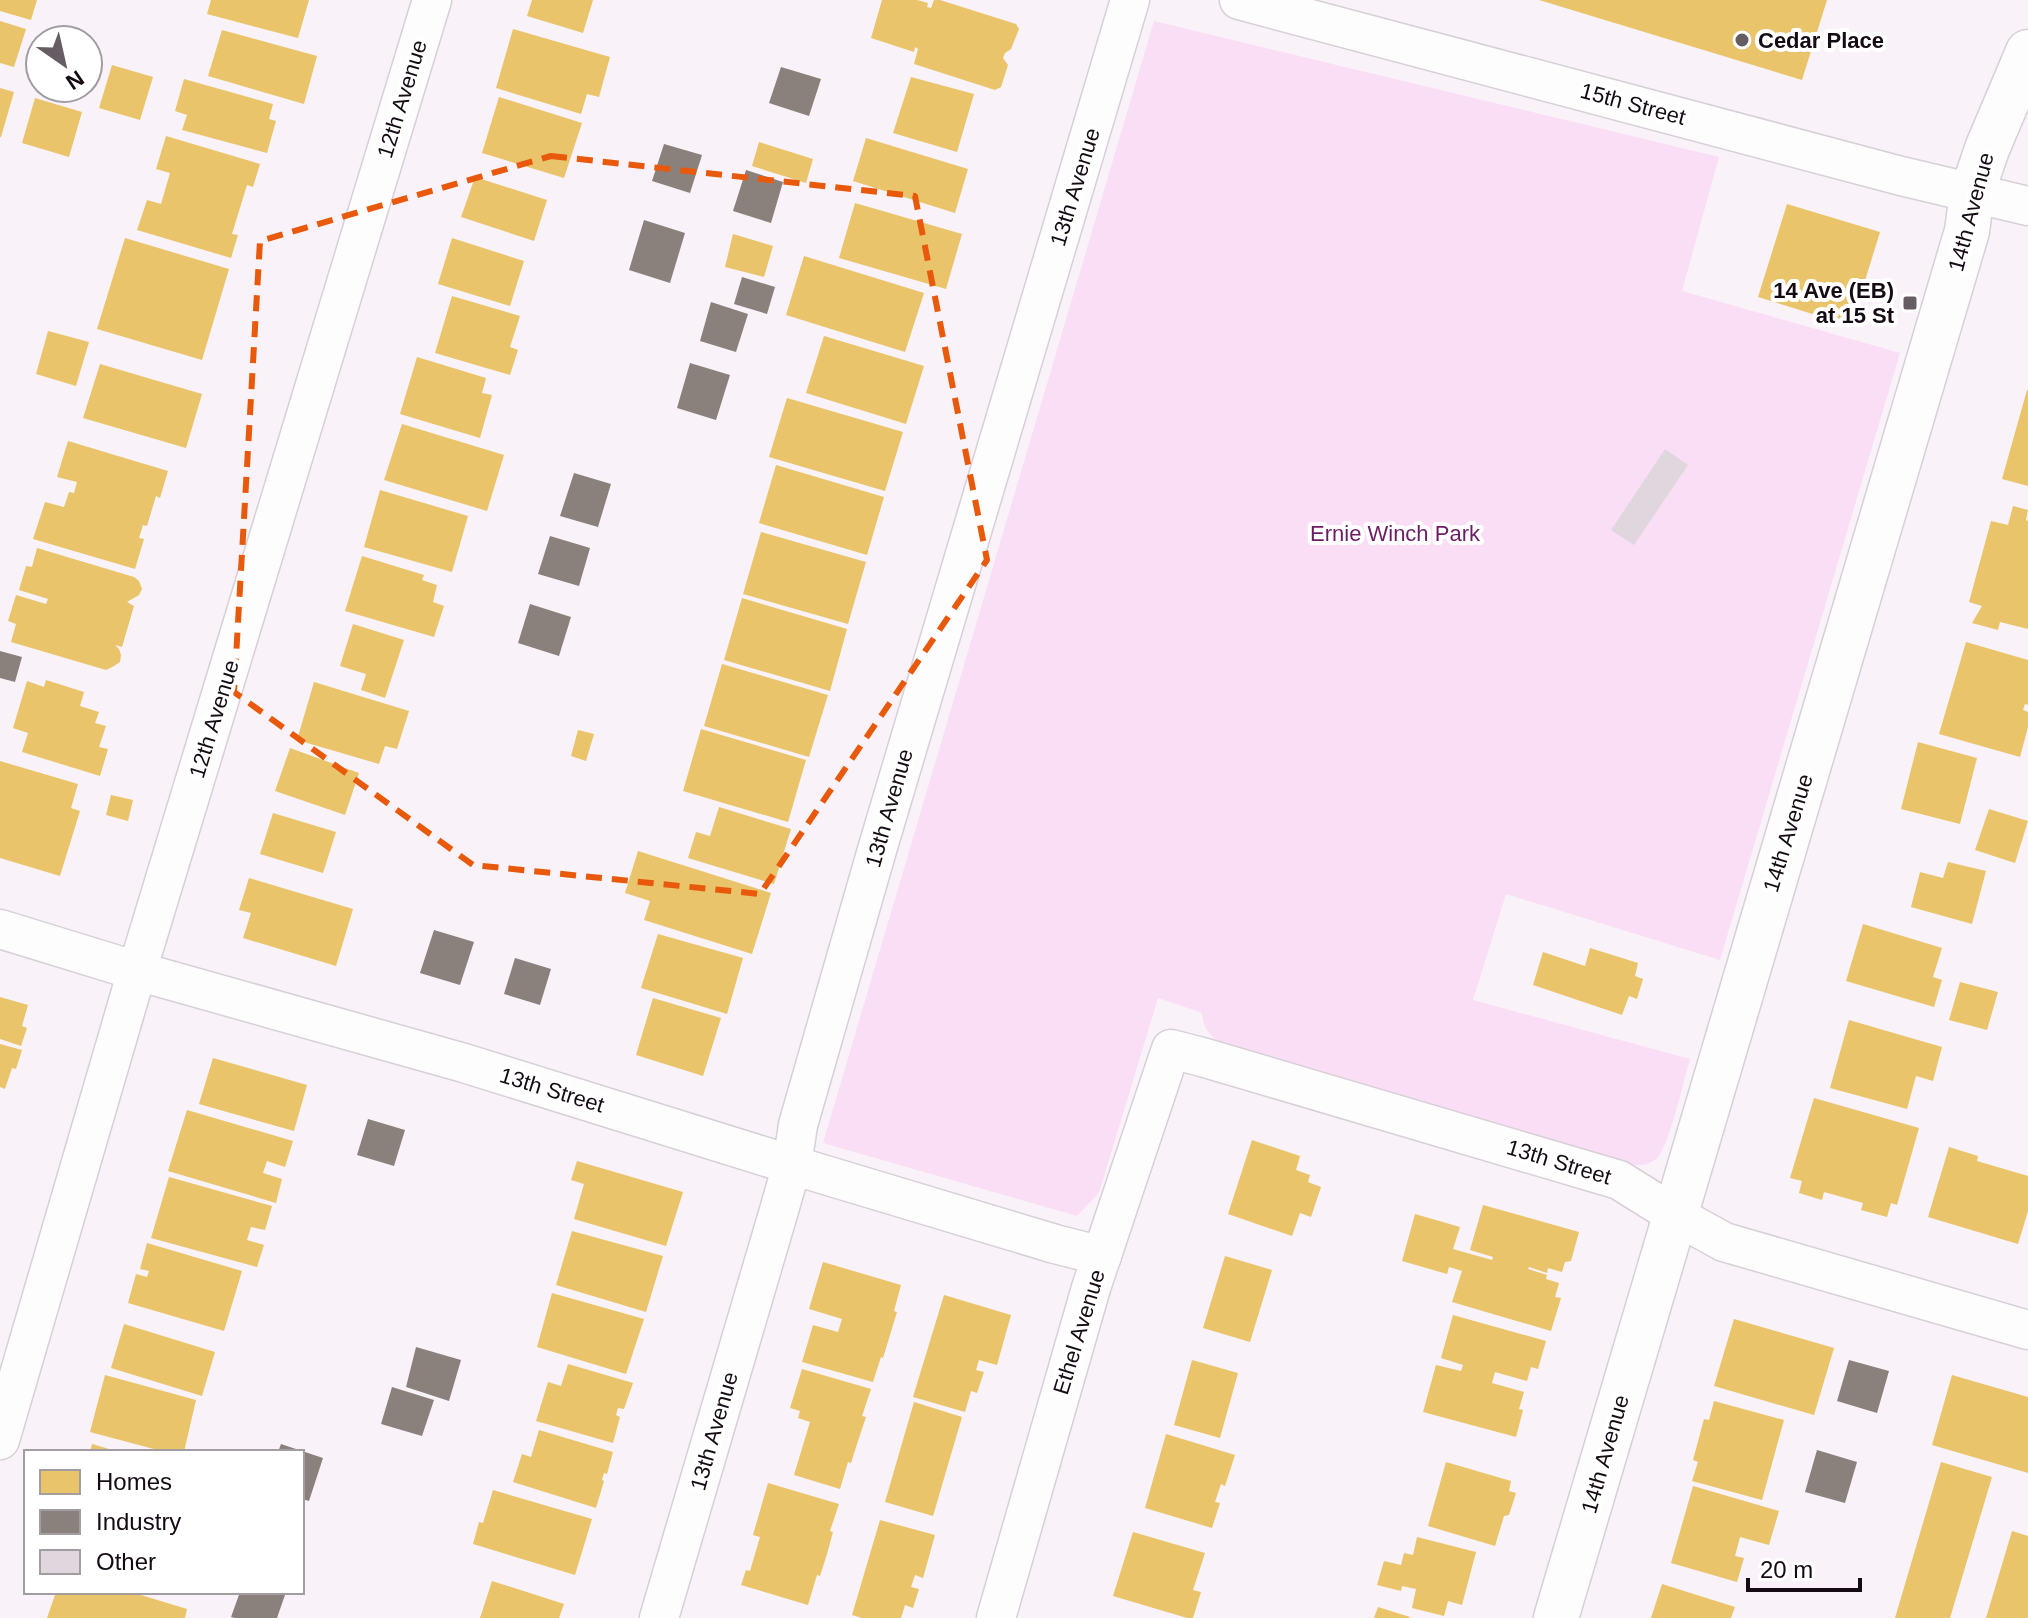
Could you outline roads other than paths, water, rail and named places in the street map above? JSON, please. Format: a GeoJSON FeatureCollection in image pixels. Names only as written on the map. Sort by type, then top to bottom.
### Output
{"type":"FeatureCollection","features":[{"type":"Feature","properties":{"kind":"street","name":"12th Avenue"},"geometry":{"type":"LineString","coordinates":[[0,1440],[137,971],[432,0]]}},
{"type":"Feature","properties":{"kind":"street","name":"13th Avenue"},"geometry":{"type":"LineString","coordinates":[[659,1618],[792,1165],[798,1125],[877,850],[1130,0]]}},
{"type":"Feature","properties":{"kind":"street","name":"15th Street"},"geometry":{"type":"LineString","coordinates":[[1239,0],[1901,176],[2028,206]]}},
{"type":"Feature","properties":{"kind":"street","name":"14th Avenue"},"geometry":{"type":"LineString","coordinates":[[1556,1618],[1967,231],[1972,193],[2028,52]]}},
{"type":"Feature","properties":{"kind":"street","name":"13th Street"},"geometry":{"type":"LineString","coordinates":[[0,929],[464,1063],[792,1165],[1102,1256]]}},
{"type":"Feature","properties":{"kind":"street","name":"13th Street"},"geometry":{"type":"LineString","coordinates":[[1171,1049],[1619,1180],[1724,1242],[2028,1330]]}},
{"type":"Feature","properties":{"kind":"street","name":"Ethel Avenue"},"geometry":{"type":"LineString","coordinates":[[996,1618],[1102,1256],[1171,1049]]}},
{"type":"Feature","properties":{"kind":"place","name":"Cedar Place"},"geometry":{"type":"Point","coordinates":[1742,40]}},
{"type":"Feature","properties":{"kind":"place","name":"14 Ave (EB) at 15 St"},"geometry":{"type":"Point","coordinates":[1910,303]}},
{"type":"Feature","properties":{"kind":"park label","name":"Ernie Winch Park"},"geometry":{"type":"Point","coordinates":[1395,533]}}]}
